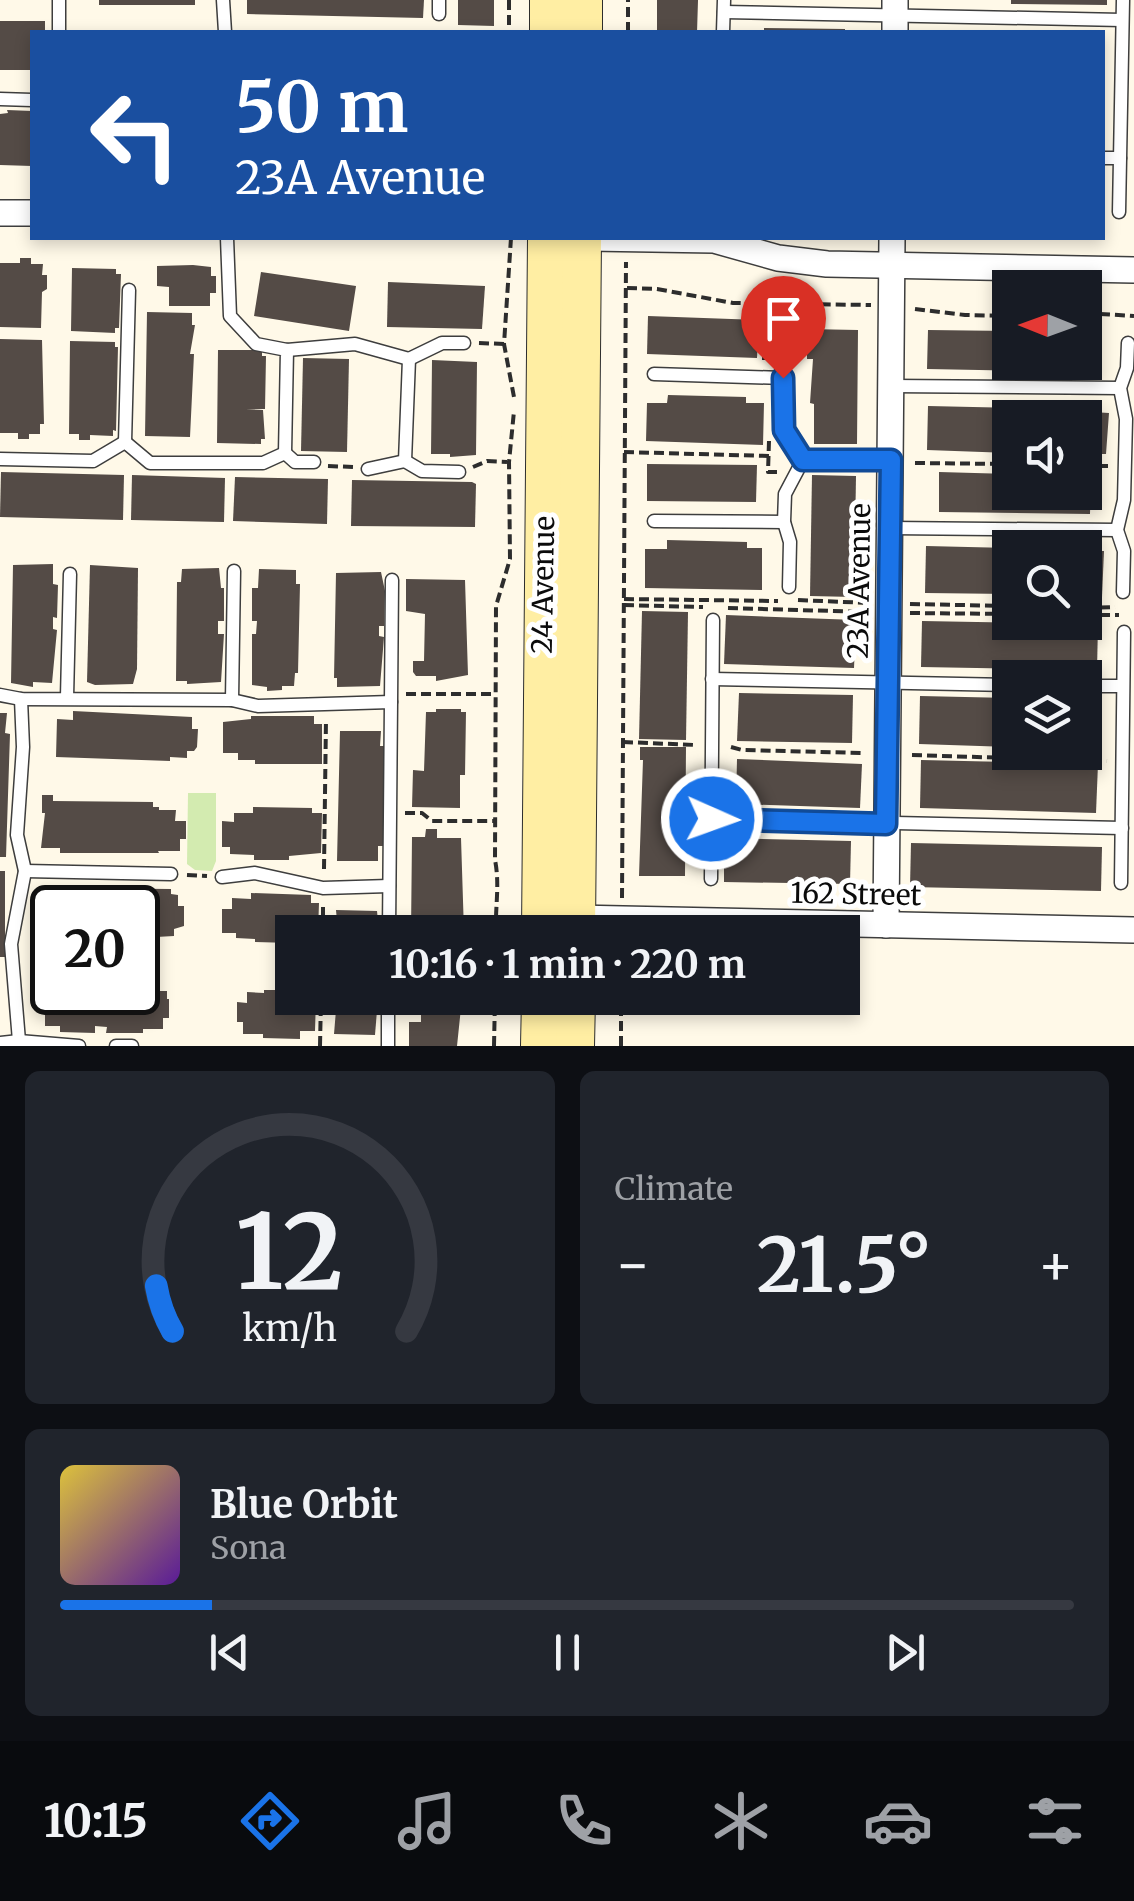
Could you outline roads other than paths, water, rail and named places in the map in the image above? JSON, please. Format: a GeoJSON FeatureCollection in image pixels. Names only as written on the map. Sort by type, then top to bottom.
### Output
{"type":"FeatureCollection","features":[{"type":"Feature","properties":{"kind":"main road"},"geometry":{"type":"LineString","coordinates":[[549,0],[549,30]]}},
{"type":"Feature","properties":{"kind":"main road"},"geometry":{"type":"LineString","coordinates":[[583,0],[583,30]]}},
{"type":"Feature","properties":{"kind":"main road","name":"24 Avenue"},"geometry":{"type":"LineString","coordinates":[[541,915],[547,240]]}},
{"type":"Feature","properties":{"kind":"main road","name":"24 Avenue"},"geometry":{"type":"LineString","coordinates":[[576,915],[582,240]]}},
{"type":"Feature","properties":{"kind":"main road"},"geometry":{"type":"LineString","coordinates":[[540,1046],[541,1015]]}},
{"type":"Feature","properties":{"kind":"main road"},"geometry":{"type":"LineString","coordinates":[[575,1046],[576,1015]]}},
{"type":"Feature","properties":{"kind":"street"},"geometry":{"type":"LineString","coordinates":[[0,213],[30,213]]}},
{"type":"Feature","properties":{"kind":"street"},"geometry":{"type":"LineString","coordinates":[[714,240],[778,258],[827,264],[1134,270]]}},
{"type":"Feature","properties":{"kind":"street","name":"23A Avenue"},"geometry":{"type":"LineString","coordinates":[[886,925],[890,528],[901,461],[891,386],[892,240]]}},
{"type":"Feature","properties":{"kind":"street","name":"162 Street"},"geometry":{"type":"LineString","coordinates":[[860,925],[1134,930]]}},
{"type":"Feature","properties":{"kind":"lane"},"geometry":{"type":"LineString","coordinates":[[59,30],[60,0]]}},
{"type":"Feature","properties":{"kind":"lane"},"geometry":{"type":"LineString","coordinates":[[223,0],[225,30]]}},
{"type":"Feature","properties":{"kind":"lane"},"geometry":{"type":"LineString","coordinates":[[1119,212],[1122,0]]}},
{"type":"Feature","properties":{"kind":"lane"},"geometry":{"type":"LineString","coordinates":[[724,6],[895,16],[1122,20]]}},
{"type":"Feature","properties":{"kind":"lane"},"geometry":{"type":"LineString","coordinates":[[0,100],[30,100]]}},
{"type":"Feature","properties":{"kind":"lane"},"geometry":{"type":"LineString","coordinates":[[1105,158],[1120,158]]}},
{"type":"Feature","properties":{"kind":"lane"},"geometry":{"type":"LineString","coordinates":[[227,240],[230,316],[256,344],[286,350],[355,344],[408,359],[442,344],[464,343]]}},
{"type":"Feature","properties":{"kind":"lane"},"geometry":{"type":"LineString","coordinates":[[125,442],[129,290]]}},
{"type":"Feature","properties":{"kind":"lane"},"geometry":{"type":"LineString","coordinates":[[1122,598],[1124,552],[1117,530],[1124,500],[1126,419],[1120,388],[1127,368],[1128,343]]}},
{"type":"Feature","properties":{"kind":"lane"},"geometry":{"type":"LineString","coordinates":[[286,350],[285,453],[295,462],[314,462]]}},
{"type":"Feature","properties":{"kind":"lane"},"geometry":{"type":"LineString","coordinates":[[404,461],[408,359]]}},
{"type":"Feature","properties":{"kind":"lane"},"geometry":{"type":"LineString","coordinates":[[654,374],[783,378],[784,430],[803,460]]}},
{"type":"Feature","properties":{"kind":"lane"},"geometry":{"type":"LineString","coordinates":[[891,386],[1120,388]]}},
{"type":"Feature","properties":{"kind":"lane"},"geometry":{"type":"LineString","coordinates":[[125,442],[150,463],[263,464],[285,453]]}},
{"type":"Feature","properties":{"kind":"lane"},"geometry":{"type":"LineString","coordinates":[[0,459],[92,461],[125,442]]}},
{"type":"Feature","properties":{"kind":"lane"},"geometry":{"type":"LineString","coordinates":[[803,460],[901,461]]}},
{"type":"Feature","properties":{"kind":"lane"},"geometry":{"type":"LineString","coordinates":[[790,587],[784,494],[803,460]]}},
{"type":"Feature","properties":{"kind":"lane"},"geometry":{"type":"LineString","coordinates":[[368,469],[404,461],[422,471],[458,472]]}},
{"type":"Feature","properties":{"kind":"lane"},"geometry":{"type":"LineString","coordinates":[[654,521],[784,522]]}},
{"type":"Feature","properties":{"kind":"lane"},"geometry":{"type":"LineString","coordinates":[[890,528],[1117,530]]}},
{"type":"Feature","properties":{"kind":"lane"},"geometry":{"type":"LineString","coordinates":[[232,700],[234,570]]}},
{"type":"Feature","properties":{"kind":"lane"},"geometry":{"type":"LineString","coordinates":[[67,697],[70,574]]}},
{"type":"Feature","properties":{"kind":"lane"},"geometry":{"type":"LineString","coordinates":[[389,915],[392,580]]}},
{"type":"Feature","properties":{"kind":"lane"},"geometry":{"type":"LineString","coordinates":[[711,879],[714,620]]}},
{"type":"Feature","properties":{"kind":"lane"},"geometry":{"type":"LineString","coordinates":[[1120,883],[1124,632]]}},
{"type":"Feature","properties":{"kind":"lane"},"geometry":{"type":"LineString","coordinates":[[712,679],[992,685]]}},
{"type":"Feature","properties":{"kind":"lane"},"geometry":{"type":"LineString","coordinates":[[1102,686],[1122,686]]}},
{"type":"Feature","properties":{"kind":"lane"},"geometry":{"type":"LineString","coordinates":[[0,695],[20,700],[232,700],[258,706],[391,698]]}},
{"type":"Feature","properties":{"kind":"lane"},"geometry":{"type":"LineString","coordinates":[[19,1041],[11,944],[25,871],[18,835],[23,748],[20,700]]}},
{"type":"Feature","properties":{"kind":"lane"},"geometry":{"type":"LineString","coordinates":[[712,819],[1122,828]]}},
{"type":"Feature","properties":{"kind":"lane"},"geometry":{"type":"LineString","coordinates":[[25,871],[171,874]]}},
{"type":"Feature","properties":{"kind":"lane"},"geometry":{"type":"LineString","coordinates":[[222,877],[255,873],[324,888],[389,886]]}},
{"type":"Feature","properties":{"kind":"lane"},"geometry":{"type":"LineString","coordinates":[[388,1015],[388,1046]]}},
{"type":"Feature","properties":{"kind":"lane"},"geometry":{"type":"LineString","coordinates":[[0,1044],[19,1041],[78,1046]]}},
{"type":"Feature","properties":{"kind":"lane"},"geometry":{"type":"LineString","coordinates":[[116,1046],[132,1046]]}}]}
